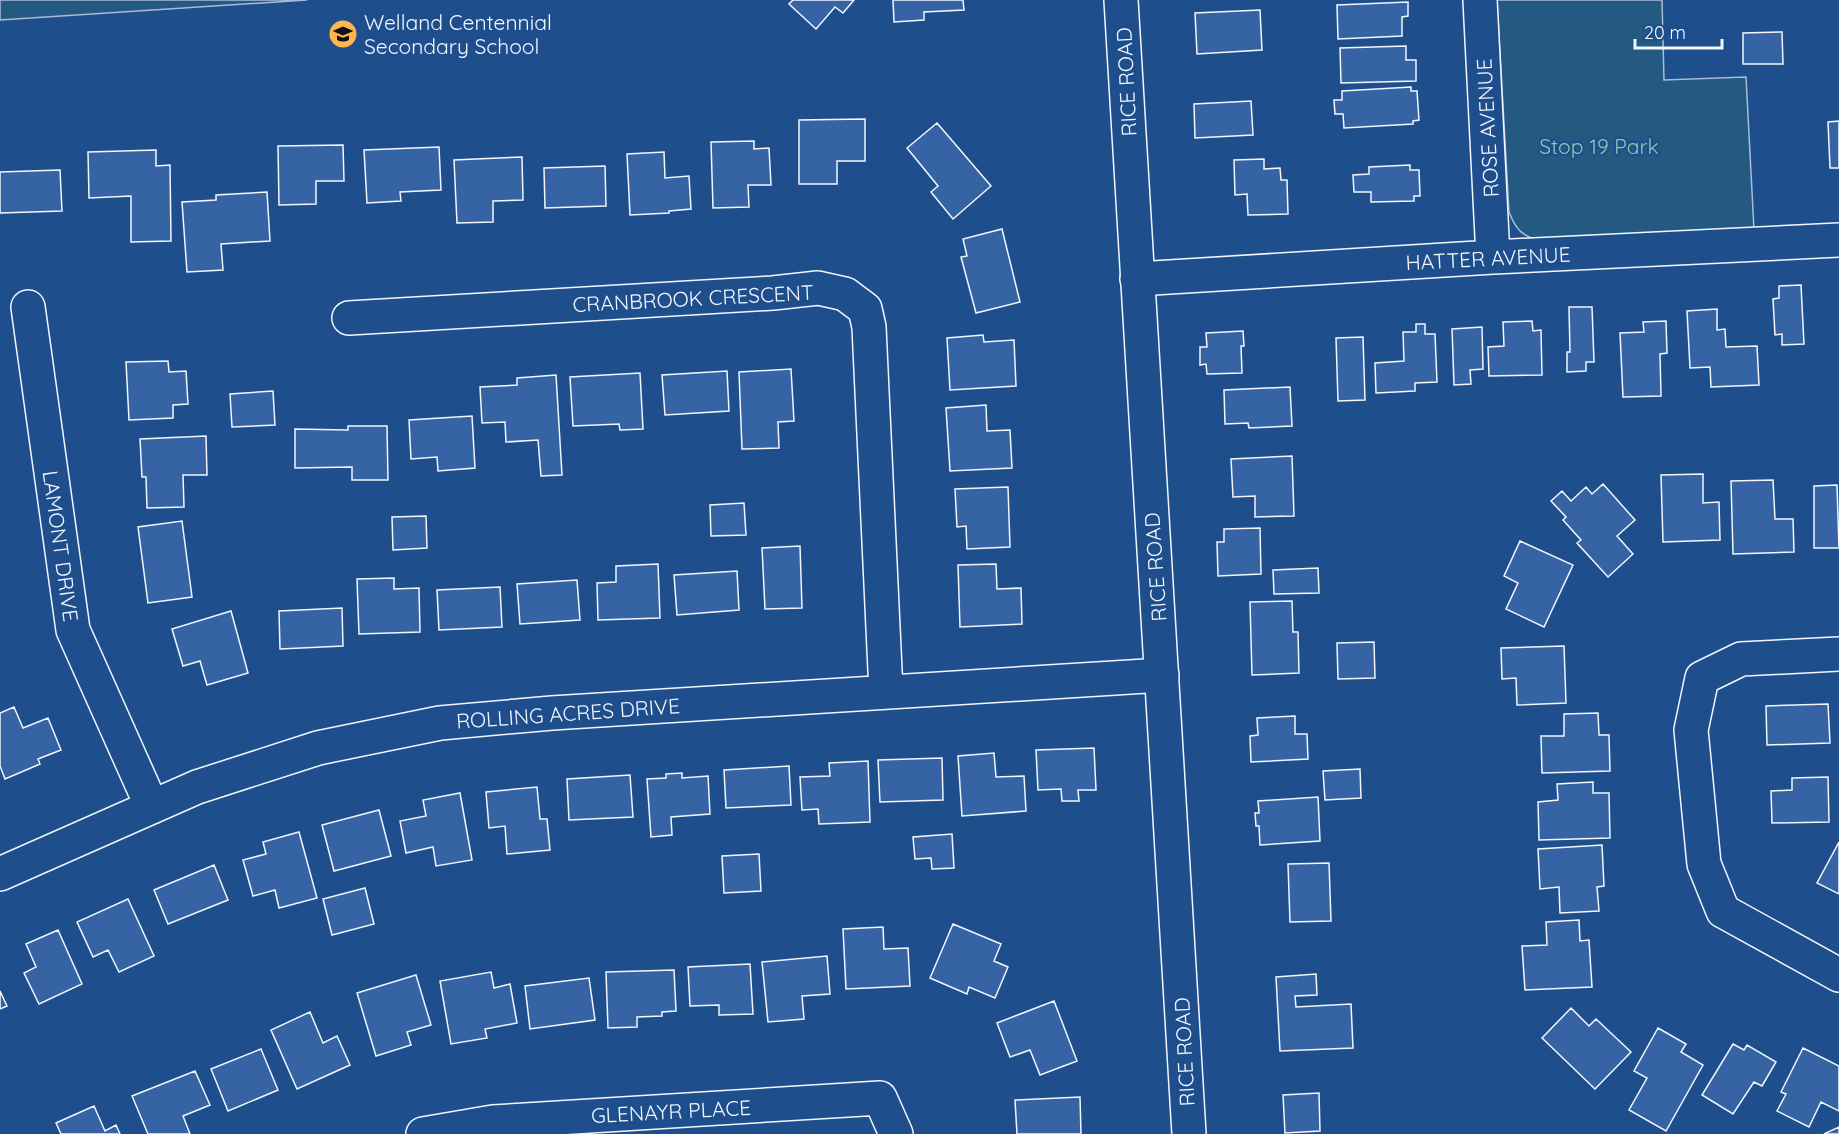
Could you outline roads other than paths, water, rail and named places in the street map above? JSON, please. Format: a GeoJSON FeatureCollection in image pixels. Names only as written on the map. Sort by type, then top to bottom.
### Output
{"type":"FeatureCollection","features":[{"type":"Feature","properties":{"kind":"street","name":"RICE ROAD"},"geometry":{"type":"LineString","coordinates":[[1121,0],[1189,1134]]}},
{"type":"Feature","properties":{"kind":"street","name":"ROSE AVENUE"},"geometry":{"type":"LineString","coordinates":[[1480,0],[1493,257]]}},
{"type":"Feature","properties":{"kind":"street","name":"HATTER AVENUE"},"geometry":{"type":"LineString","coordinates":[[1137,279],[1493,257],[1839,240]]}},
{"type":"Feature","properties":{"kind":"street","name":"CRANBROOK CRESCENT"},"geometry":{"type":"LineString","coordinates":[[349,318],[773,293],[818,288],[845,294],[865,309],[869,327],[886,692]]}},
{"type":"Feature","properties":{"kind":"street","name":"LAMONT DRIVE"},"geometry":{"type":"LineString","coordinates":[[28,307],[73,630],[152,807]]}},
{"type":"Feature","properties":{"kind":"street"},"geometry":{"type":"LineString","coordinates":[[1839,654],[1741,659],[1702,678],[1691,730],[1704,864],[1723,911],[1839,975]]}},
{"type":"Feature","properties":{"kind":"street","name":"ROLLING ACRES DRIVE"},"geometry":{"type":"LineString","coordinates":[[0,874],[197,787],[318,748],[440,723],[552,713],[1162,675]]}},
{"type":"Feature","properties":{"kind":"street","name":"GLENAYR PLACE"},"geometry":{"type":"LineString","coordinates":[[423,1134],[494,1122],[880,1098],[896,1134]]}},
{"type":"Feature","properties":{"kind":"place","name":"Welland Centennial Secondary School"},"geometry":{"type":"Point","coordinates":[343,34]}},
{"type":"Feature","properties":{"kind":"park label","name":"Stop 19 Park"},"geometry":{"type":"Point","coordinates":[1599,146]}}]}
